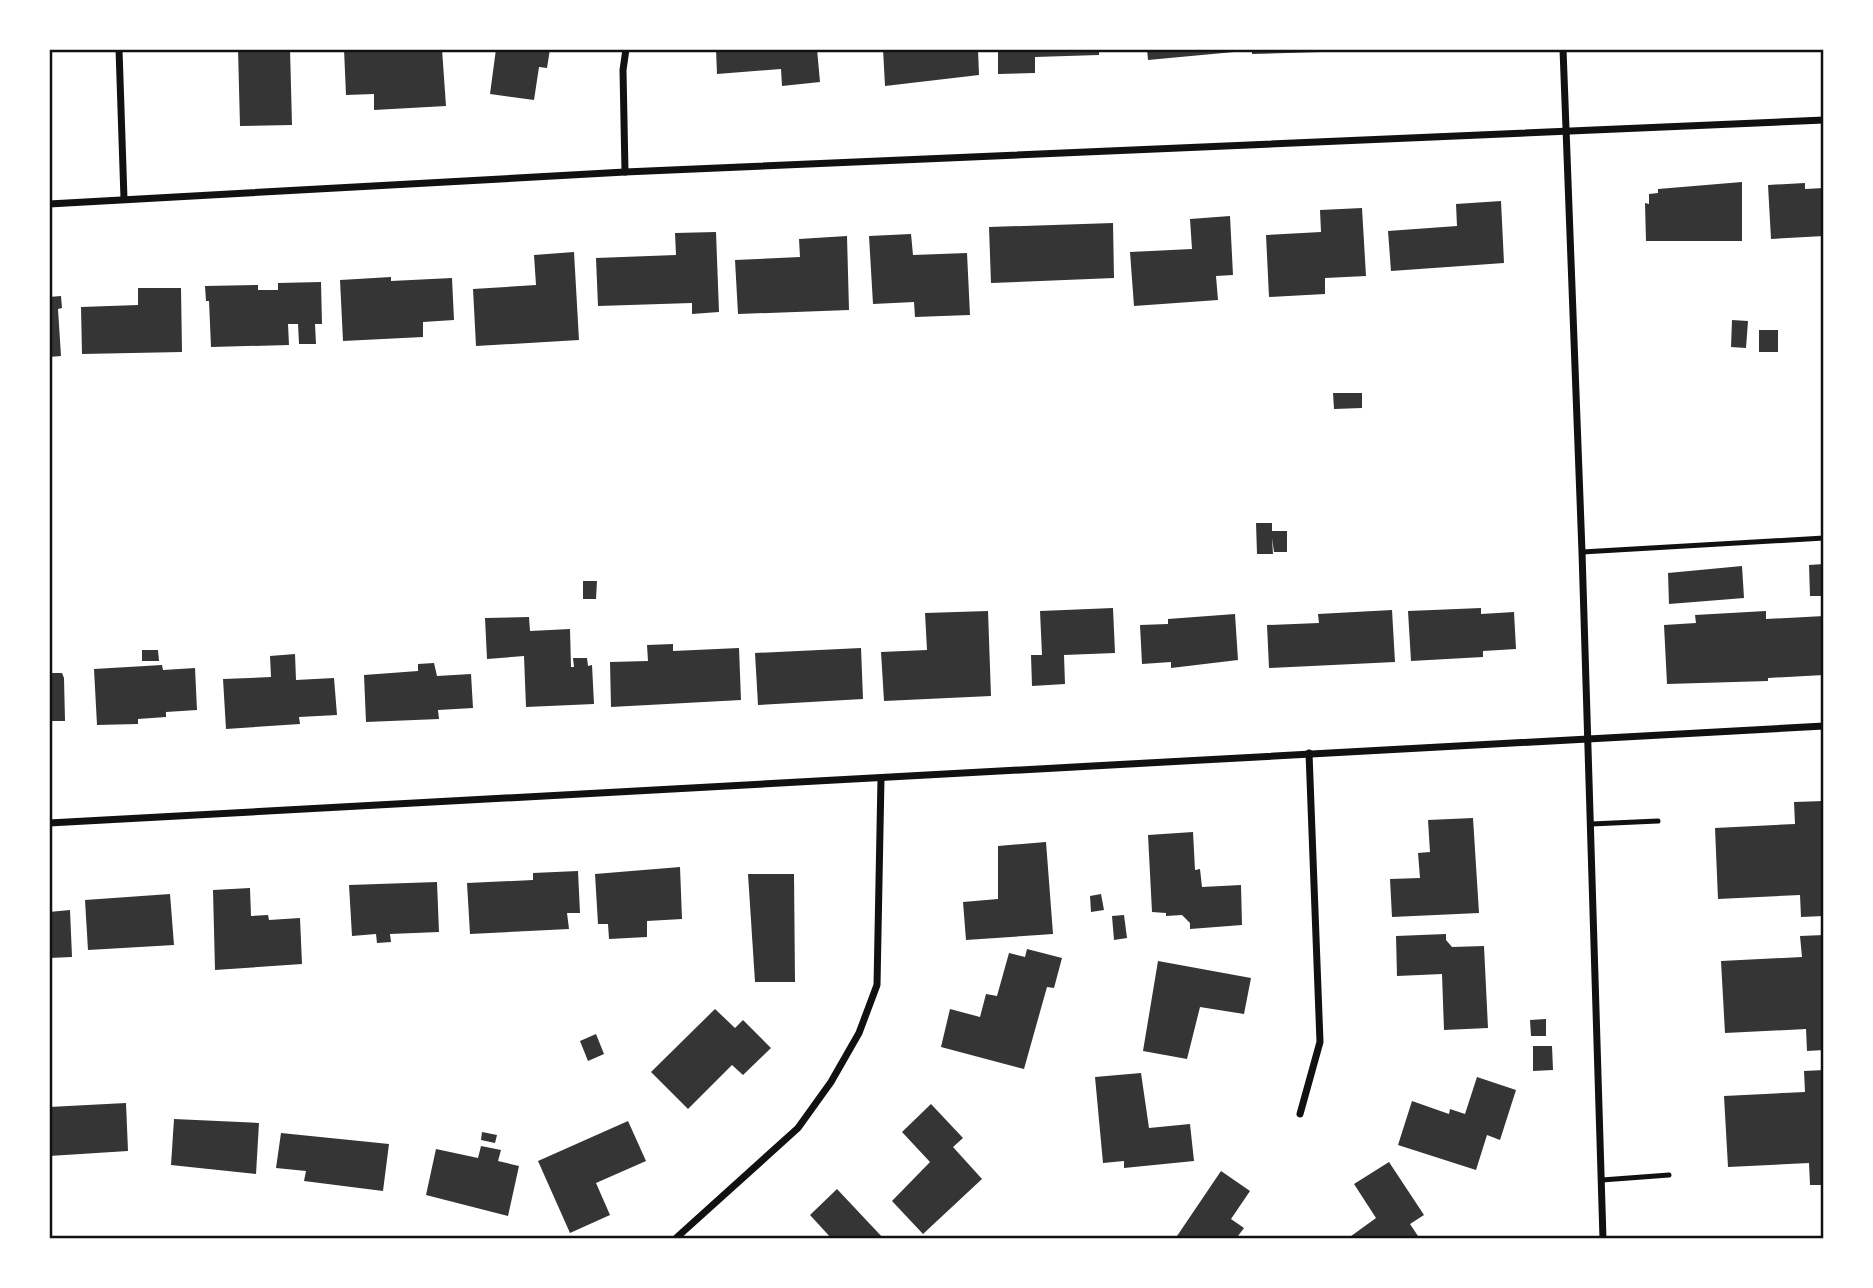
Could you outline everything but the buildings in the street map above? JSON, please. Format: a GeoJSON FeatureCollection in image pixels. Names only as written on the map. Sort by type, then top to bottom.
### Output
{"type":"FeatureCollection","features":[{"type":"Feature","properties":{"kind":"street"},"geometry":{"type":"LineString","coordinates":[[119,49],[124,199]]}},
{"type":"Feature","properties":{"kind":"street"},"geometry":{"type":"LineString","coordinates":[[625,172],[623,70],[626,49]]}},
{"type":"Feature","properties":{"kind":"street"},"geometry":{"type":"LineString","coordinates":[[1563,49],[1603,1239]]}},
{"type":"Feature","properties":{"kind":"street"},"geometry":{"type":"LineString","coordinates":[[49,204],[625,172],[1824,120]]}},
{"type":"Feature","properties":{"kind":"street"},"geometry":{"type":"LineString","coordinates":[[49,823],[1824,726]]}},
{"type":"Feature","properties":{"kind":"street"},"geometry":{"type":"LineString","coordinates":[[1300,1114],[1320,1042],[1310,753]]}},
{"type":"Feature","properties":{"kind":"street"},"geometry":{"type":"LineString","coordinates":[[675,1239],[798,1128],[831,1082],[859,1033],[877,985],[881,778]]}},
{"type":"Feature","properties":{"kind":"lane"},"geometry":{"type":"LineString","coordinates":[[1582,552],[1824,538]]}},
{"type":"Feature","properties":{"kind":"lane"},"geometry":{"type":"LineString","coordinates":[[1591,824],[1658,821]]}},
{"type":"Feature","properties":{"kind":"lane"},"geometry":{"type":"LineString","coordinates":[[1602,1180],[1669,1175]]}}]}
